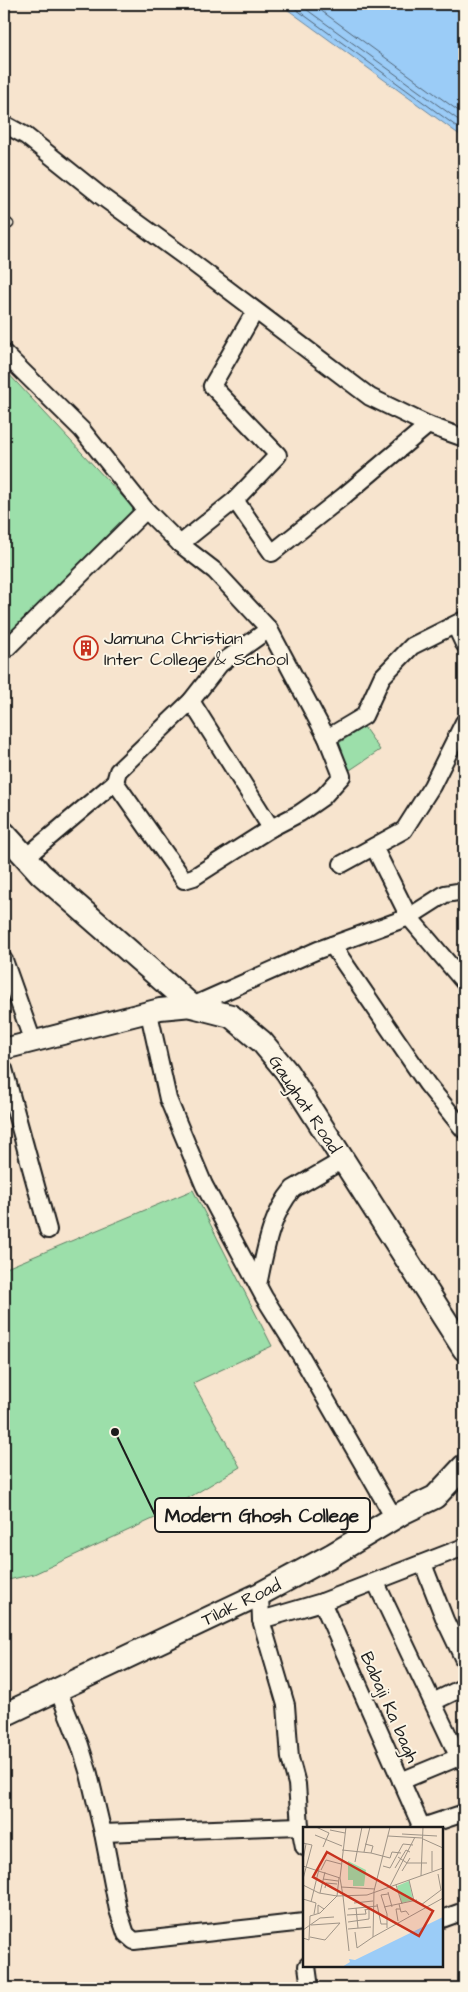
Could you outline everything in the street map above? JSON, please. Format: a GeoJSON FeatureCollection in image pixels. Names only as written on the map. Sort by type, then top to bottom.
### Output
{"type":"FeatureCollection","features":[{"type":"Feature","properties":{"kind":"main road","name":"Gaughat Road"},"geometry":{"type":"LineString","coordinates":[[4,834],[41,874],[192,1006],[232,1016],[262,1042],[286,1072],[464,1349]]}},
{"type":"Feature","properties":{"kind":"main road","name":"Tilak Road"},"geometry":{"type":"LineString","coordinates":[[4,1715],[260,1594],[332,1555],[394,1518],[435,1497],[464,1466]]}},
{"type":"Feature","properties":{"kind":"street"},"geometry":{"type":"LineString","coordinates":[[4,124],[26,136],[101,196],[190,260],[370,397],[428,425],[464,438]]}},
{"type":"Feature","properties":{"kind":"street"},"geometry":{"type":"LineString","coordinates":[[180,544],[235,500],[278,455],[212,386],[251,318]]}},
{"type":"Feature","properties":{"kind":"street"},"geometry":{"type":"LineString","coordinates":[[4,355],[82,430],[146,510],[180,544],[215,571],[268,629],[328,738],[342,776],[323,797],[300,814],[271,828],[194,877],[184,880],[115,782]]}},
{"type":"Feature","properties":{"kind":"street"},"geometry":{"type":"LineString","coordinates":[[235,500],[272,553],[345,496],[428,425]]}},
{"type":"Feature","properties":{"kind":"street"},"geometry":{"type":"LineString","coordinates":[[4,651],[146,510]]}},
{"type":"Feature","properties":{"kind":"street"},"geometry":{"type":"LineString","coordinates":[[328,738],[364,716],[382,677],[412,646],[460,622],[464,644]]}},
{"type":"Feature","properties":{"kind":"street"},"geometry":{"type":"LineString","coordinates":[[26,858],[115,782],[118,771],[191,701],[220,664],[268,629]]}},
{"type":"Feature","properties":{"kind":"street"},"geometry":{"type":"LineString","coordinates":[[191,701],[271,828]]}},
{"type":"Feature","properties":{"kind":"street"},"geometry":{"type":"LineString","coordinates":[[342,864],[404,830],[432,786],[464,722]]}},
{"type":"Feature","properties":{"kind":"street"},"geometry":{"type":"LineString","coordinates":[[374,846],[409,917],[464,982]]}},
{"type":"Feature","properties":{"kind":"street"},"geometry":{"type":"LineString","coordinates":[[4,1050],[160,1009],[192,1006],[332,946],[409,917],[445,894],[464,891]]}},
{"type":"Feature","properties":{"kind":"street"},"geometry":{"type":"LineString","coordinates":[[332,946],[427,1084],[464,1130]]}},
{"type":"Feature","properties":{"kind":"street"},"geometry":{"type":"LineString","coordinates":[[4,960],[33,1042]]}},
{"type":"Feature","properties":{"kind":"street"},"geometry":{"type":"LineString","coordinates":[[149,1013],[168,1099],[194,1166],[258,1285],[394,1518]]}},
{"type":"Feature","properties":{"kind":"street"},"geometry":{"type":"LineString","coordinates":[[4,1069],[48,1230]]}},
{"type":"Feature","properties":{"kind":"street"},"geometry":{"type":"LineString","coordinates":[[258,1285],[272,1227],[289,1194],[293,1189],[343,1160]]}},
{"type":"Feature","properties":{"kind":"street"},"geometry":{"type":"LineString","coordinates":[[261,1620],[322,1602],[376,1583],[464,1547]]}},
{"type":"Feature","properties":{"kind":"street"},"geometry":{"type":"LineString","coordinates":[[423,1564],[464,1660]]}},
{"type":"Feature","properties":{"kind":"street"},"geometry":{"type":"LineString","coordinates":[[376,1583],[461,1757],[401,1781]]}},
{"type":"Feature","properties":{"kind":"street"},"geometry":{"type":"LineString","coordinates":[[260,1594],[261,1620],[286,1704],[290,1758],[297,1784],[303,1842]]}},
{"type":"Feature","properties":{"kind":"street","name":"Babaji Ka bagh"},"geometry":{"type":"LineString","coordinates":[[322,1602],[420,1827]]}},
{"type":"Feature","properties":{"kind":"street"},"geometry":{"type":"LineString","coordinates":[[433,1702],[464,1687]]}},
{"type":"Feature","properties":{"kind":"street"},"geometry":{"type":"LineString","coordinates":[[58,1690],[80,1745],[103,1833],[118,1910],[126,1934],[134,1941],[303,1922]]}},
{"type":"Feature","properties":{"kind":"street"},"geometry":{"type":"LineString","coordinates":[[423,1827],[464,1813]]}},
{"type":"Feature","properties":{"kind":"street"},"geometry":{"type":"LineString","coordinates":[[103,1833],[300,1826]]}},
{"type":"Feature","properties":{"kind":"street"},"geometry":{"type":"LineString","coordinates":[[443,1919],[464,1911]]}},
{"type":"Feature","properties":{"kind":"street"},"geometry":{"type":"LineString","coordinates":[[307,1967],[310,1988]]}},
{"type":"Feature","properties":{"kind":"green space"},"geometry":{"type":"Polygon","coordinates":[[[4,371],[134,509],[4,639],[4,371]]]}},
{"type":"Feature","properties":{"kind":"green space"},"geometry":{"type":"Polygon","coordinates":[[[364,727],[380,750],[350,770],[334,746],[364,727]]]}},
{"type":"Feature","properties":{"kind":"green space"},"geometry":{"type":"Polygon","coordinates":[[[193,1190],[272,1346],[193,1383],[240,1467],[155,1518],[34,1574],[4,1581],[4,1269],[193,1190]]]}},
{"type":"Feature","properties":{"kind":"water"},"geometry":{"type":"Polygon","coordinates":[[[280,4],[464,4],[464,138],[280,4]]]}},
{"type":"Feature","properties":{"kind":"place","name":"Jamuna Christian Inter College & School"},"geometry":{"type":"Point","coordinates":[86,648]}},
{"type":"Feature","properties":{"kind":"place","name":"Modern Ghosh College"},"geometry":{"type":"Point","coordinates":[115,1432]}}]}
